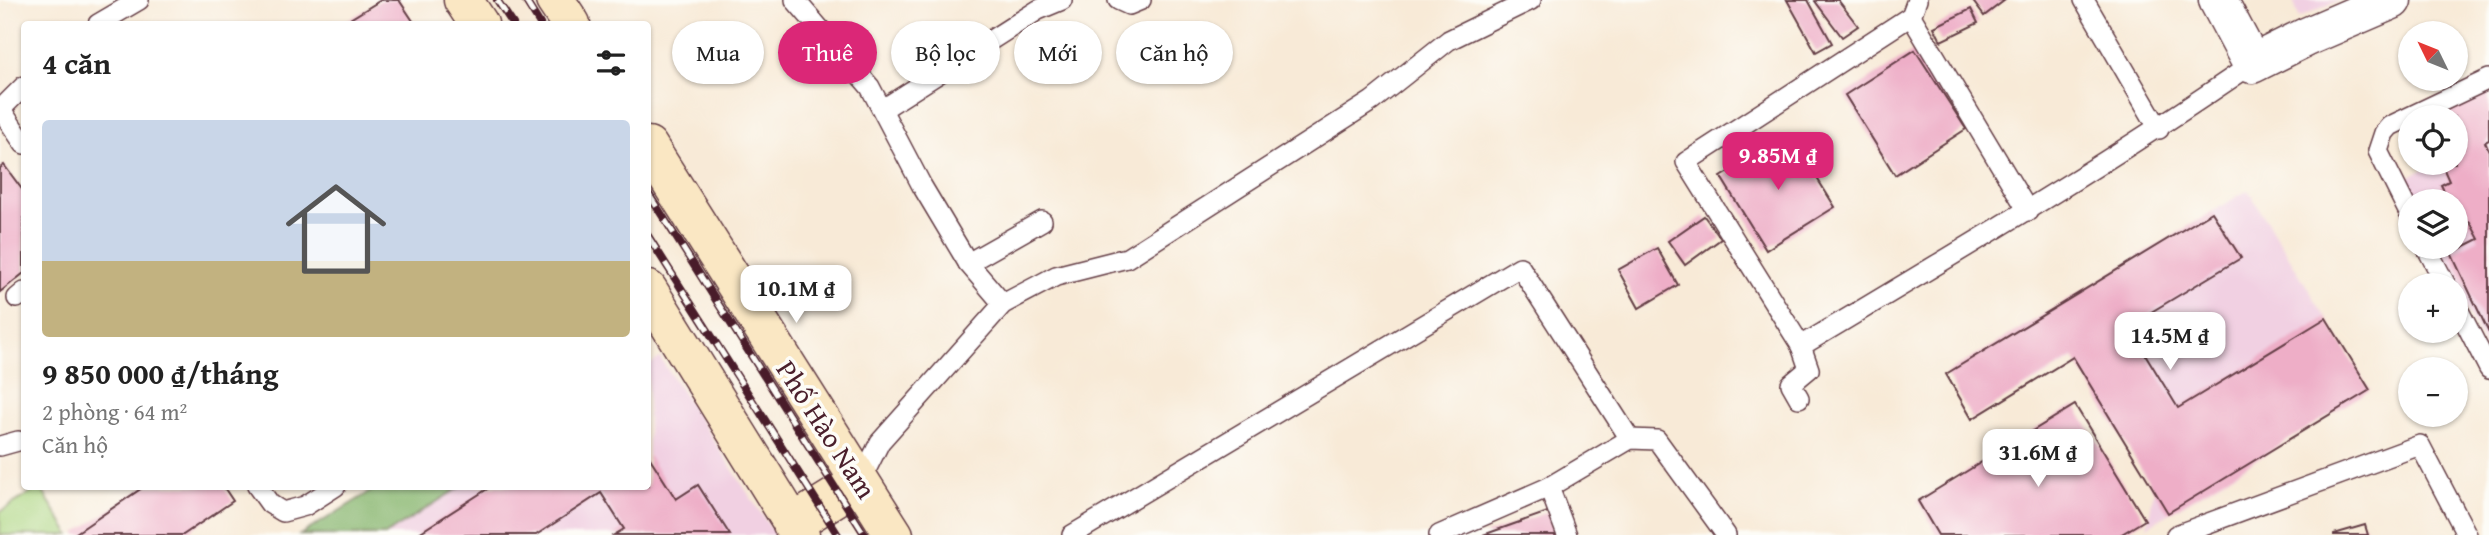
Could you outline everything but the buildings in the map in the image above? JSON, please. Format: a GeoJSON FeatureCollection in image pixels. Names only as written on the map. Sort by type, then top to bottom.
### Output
{"type":"FeatureCollection","features":[{"type":"Feature","properties":{"kind":"main road"},"geometry":{"type":"LineString","coordinates":[[463,0],[477,21]]}},
{"type":"Feature","properties":{"kind":"main road"},"geometry":{"type":"LineString","coordinates":[[555,0],[569,21]]}},
{"type":"Feature","properties":{"kind":"main road","name":"Phố Hào Nam"},"geometry":{"type":"LineString","coordinates":[[651,151],[894,535]]}},
{"type":"Feature","properties":{"kind":"main road"},"geometry":{"type":"LineString","coordinates":[[651,295],[796,529],[860,482]]}},
{"type":"Feature","properties":{"kind":"street"},"geometry":{"type":"LineString","coordinates":[[2218,0],[2252,64],[2306,37],[2392,0]]}},
{"type":"Feature","properties":{"kind":"lane"},"geometry":{"type":"LineString","coordinates":[[103,21],[139,0]]}},
{"type":"Feature","properties":{"kind":"lane"},"geometry":{"type":"LineString","coordinates":[[795,0],[870,87],[922,186],[968,263],[1003,304]]}},
{"type":"Feature","properties":{"kind":"lane"},"geometry":{"type":"LineString","coordinates":[[883,109],[1038,10],[1062,0]]}},
{"type":"Feature","properties":{"kind":"lane"},"geometry":{"type":"LineString","coordinates":[[1118,0],[1129,5],[1141,0]]}},
{"type":"Feature","properties":{"kind":"lane"},"geometry":{"type":"LineString","coordinates":[[860,482],[880,442],[1003,304],[1056,276],[1126,258],[1372,101],[1449,40],[1531,0]]}},
{"type":"Feature","properties":{"kind":"lane"},"geometry":{"type":"LineString","coordinates":[[2084,0],[2159,128]]}},
{"type":"Feature","properties":{"kind":"lane"},"geometry":{"type":"LineString","coordinates":[[1799,398],[1791,384],[1809,369],[1801,346],[1686,162],[1914,8],[2028,211]]}},
{"type":"Feature","properties":{"kind":"lane"},"geometry":{"type":"LineString","coordinates":[[1801,346],[2028,211],[2159,128],[2252,64]]}},
{"type":"Feature","properties":{"kind":"lane"},"geometry":{"type":"LineString","coordinates":[[2398,191],[2378,151],[2384,133],[2390,126],[2489,79]]}},
{"type":"Feature","properties":{"kind":"lane"},"geometry":{"type":"LineString","coordinates":[[21,89],[0,108],[21,140]]}},
{"type":"Feature","properties":{"kind":"lane"},"geometry":{"type":"LineString","coordinates":[[968,263],[1042,220]]}},
{"type":"Feature","properties":{"kind":"lane"},"geometry":{"type":"LineString","coordinates":[[1072,535],[1520,267],[1630,439]]}},
{"type":"Feature","properties":{"kind":"lane"},"geometry":{"type":"LineString","coordinates":[[2468,328],[2489,369]]}},
{"type":"Feature","properties":{"kind":"lane"},"geometry":{"type":"LineString","coordinates":[[1442,534],[1549,487],[1630,439],[1657,440],[1726,535]]}},
{"type":"Feature","properties":{"kind":"lane"},"geometry":{"type":"LineString","coordinates":[[2176,535],[2420,445],[2467,535]]}},
{"type":"Feature","properties":{"kind":"lane"},"geometry":{"type":"LineString","coordinates":[[1549,487],[1567,535]]}},
{"type":"Feature","properties":{"kind":"lane"},"geometry":{"type":"LineString","coordinates":[[260,490],[270,504],[284,512],[306,506],[330,490]]}},
{"type":"Feature","properties":{"kind":"shaded area"},"geometry":{"type":"Polygon","coordinates":[[[2293,0],[2339,0],[2299,18],[2293,0]]]}},
{"type":"Feature","properties":{"kind":"shaded area"},"geometry":{"type":"Polygon","coordinates":[[[2489,85],[2489,358],[2468,313],[2468,273],[2448,273],[2441,259],[2468,259],[2468,189],[2406,189],[2402,180],[2412,175],[2468,175],[2468,105],[2448,105],[2489,85]]]}},
{"type":"Feature","properties":{"kind":"shaded area"},"geometry":{"type":"Polygon","coordinates":[[[2248,190],[2370,390],[2147,527],[2154,491],[2074,358],[1972,419],[1946,374],[2248,190]]]}},
{"type":"Feature","properties":{"kind":"shaded area"},"geometry":{"type":"Polygon","coordinates":[[[660,358],[775,535],[385,535],[455,490],[651,490],[651,364],[660,358]]]}},
{"type":"Feature","properties":{"kind":"green space"},"geometry":{"type":"Polygon","coordinates":[[[35,490],[42,490],[70,535],[0,535],[0,512],[35,490]]]}},
{"type":"Feature","properties":{"kind":"green space"},"geometry":{"type":"Polygon","coordinates":[[[373,490],[455,490],[385,535],[300,535],[373,490]]]}},
{"type":"Feature","properties":{"kind":"railway"},"geometry":{"type":"LineString","coordinates":[[497,0],[511,21]]}},
{"type":"Feature","properties":{"kind":"railway"},"geometry":{"type":"LineString","coordinates":[[525,0],[538,21]]}},
{"type":"Feature","properties":{"kind":"railway"},"geometry":{"type":"LineString","coordinates":[[651,198],[865,535]]}},
{"type":"Feature","properties":{"kind":"railway"},"geometry":{"type":"LineString","coordinates":[[651,241],[838,535]]}}]}
